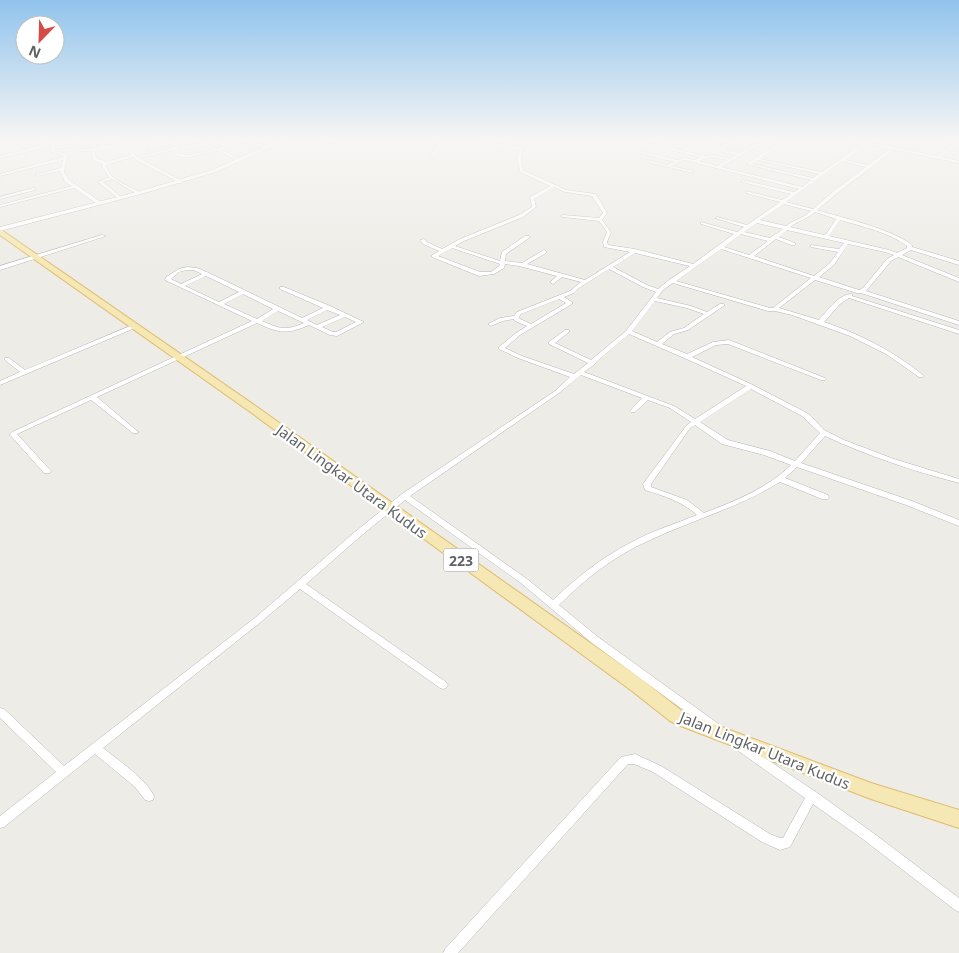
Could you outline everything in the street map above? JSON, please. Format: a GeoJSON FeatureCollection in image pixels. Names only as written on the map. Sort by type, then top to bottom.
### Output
{"type":"FeatureCollection","features":[{"type":"Feature","properties":{"kind":"main road"},"geometry":{"type":"LineString","coordinates":[[0,230],[175,183]]}},
{"type":"Feature","properties":{"kind":"main road","name":"Jalan Lingkar Utara Kudus"},"geometry":{"type":"LineString","coordinates":[[0,230],[638,686],[676,716],[871,792],[959,820]]}},
{"type":"Feature","properties":{"kind":"street"},"geometry":{"type":"LineString","coordinates":[[70,183],[99,203]]}},
{"type":"Feature","properties":{"kind":"street"},"geometry":{"type":"LineString","coordinates":[[102,183],[119,198]]}},
{"type":"Feature","properties":{"kind":"street"},"geometry":{"type":"LineString","coordinates":[[122,183],[139,193]]}},
{"type":"Feature","properties":{"kind":"street"},"geometry":{"type":"LineString","coordinates":[[548,183],[571,192],[594,195],[605,213],[600,220]]}},
{"type":"Feature","properties":{"kind":"street"},"geometry":{"type":"LineString","coordinates":[[754,183],[795,194]]}},
{"type":"Feature","properties":{"kind":"street"},"geometry":{"type":"LineString","coordinates":[[784,183],[802,188]]}},
{"type":"Feature","properties":{"kind":"street"},"geometry":{"type":"LineString","coordinates":[[0,823],[259,619],[405,496],[557,392],[593,363],[628,332],[659,291],[671,281],[809,183]]}},
{"type":"Feature","properties":{"kind":"street"},"geometry":{"type":"LineString","coordinates":[[750,257],[794,222],[813,211],[848,183]]}},
{"type":"Feature","properties":{"kind":"street"},"geometry":{"type":"LineString","coordinates":[[527,237],[504,253],[503,263],[498,269],[487,274],[479,274],[434,256],[470,235],[523,215],[534,207],[532,198],[553,186]]}},
{"type":"Feature","properties":{"kind":"street"},"geometry":{"type":"LineString","coordinates":[[0,206],[73,187]]}},
{"type":"Feature","properties":{"kind":"street"},"geometry":{"type":"LineString","coordinates":[[0,198],[33,190]]}},
{"type":"Feature","properties":{"kind":"street"},"geometry":{"type":"LineString","coordinates":[[748,192],[839,218],[905,240],[911,245],[909,248]]}},
{"type":"Feature","properties":{"kind":"street"},"geometry":{"type":"LineString","coordinates":[[563,216],[600,220]]}},
{"type":"Feature","properties":{"kind":"street"},"geometry":{"type":"LineString","coordinates":[[717,218],[748,227]]}},
{"type":"Feature","properties":{"kind":"street"},"geometry":{"type":"LineString","coordinates":[[824,237],[829,234],[839,218]]}},
{"type":"Feature","properties":{"kind":"street"},"geometry":{"type":"LineString","coordinates":[[600,220],[608,232],[604,245],[692,265]]}},
{"type":"Feature","properties":{"kind":"street"},"geometry":{"type":"LineString","coordinates":[[756,221],[848,242],[898,256],[959,280]]}},
{"type":"Feature","properties":{"kind":"street"},"geometry":{"type":"LineString","coordinates":[[702,223],[793,244]]}},
{"type":"Feature","properties":{"kind":"street"},"geometry":{"type":"LineString","coordinates":[[0,268],[104,236]]}},
{"type":"Feature","properties":{"kind":"street"},"geometry":{"type":"LineString","coordinates":[[422,240],[442,251]]}},
{"type":"Feature","properties":{"kind":"street"},"geometry":{"type":"LineString","coordinates":[[671,281],[764,310],[775,308],[832,264],[848,242]]}},
{"type":"Feature","properties":{"kind":"street"},"geometry":{"type":"LineString","coordinates":[[451,246],[503,263],[522,265],[586,282]]}},
{"type":"Feature","properties":{"kind":"street"},"geometry":{"type":"LineString","coordinates":[[813,246],[840,251]]}},
{"type":"Feature","properties":{"kind":"street"},"geometry":{"type":"LineString","coordinates":[[720,247],[959,323]]}},
{"type":"Feature","properties":{"kind":"street"},"geometry":{"type":"LineString","coordinates":[[820,322],[847,296],[859,291],[889,260],[909,248]]}},
{"type":"Feature","properties":{"kind":"street"},"geometry":{"type":"LineString","coordinates":[[909,248],[959,263]]}},
{"type":"Feature","properties":{"kind":"street"},"geometry":{"type":"LineString","coordinates":[[517,319],[523,310],[572,292],[635,251]]}},
{"type":"Feature","properties":{"kind":"street"},"geometry":{"type":"LineString","coordinates":[[522,265],[544,252]]}},
{"type":"Feature","properties":{"kind":"street"},"geometry":{"type":"LineString","coordinates":[[0,264],[35,256]]}},
{"type":"Feature","properties":{"kind":"street"},"geometry":{"type":"LineString","coordinates":[[609,267],[659,291]]}},
{"type":"Feature","properties":{"kind":"street"},"geometry":{"type":"LineString","coordinates":[[282,288],[345,314],[360,323],[334,335],[306,321],[276,308],[207,274],[192,268],[181,269],[168,279],[219,304],[282,331],[293,330],[306,321],[328,307]]}},
{"type":"Feature","properties":{"kind":"street"},"geometry":{"type":"LineString","coordinates":[[180,286],[207,274]]}},
{"type":"Feature","properties":{"kind":"street"},"geometry":{"type":"LineString","coordinates":[[553,282],[562,275]]}},
{"type":"Feature","properties":{"kind":"street"},"geometry":{"type":"LineString","coordinates":[[219,304],[244,292]]}},
{"type":"Feature","properties":{"kind":"street"},"geometry":{"type":"LineString","coordinates":[[847,296],[959,332]]}},
{"type":"Feature","properties":{"kind":"street"},"geometry":{"type":"LineString","coordinates":[[559,298],[570,303],[503,344],[501,348],[512,354],[672,407],[725,442],[767,453],[795,465],[909,503],[959,522]]}},
{"type":"Feature","properties":{"kind":"street"},"geometry":{"type":"LineString","coordinates":[[655,298],[708,314]]}},
{"type":"Feature","properties":{"kind":"street"},"geometry":{"type":"LineString","coordinates":[[658,344],[672,334],[686,329],[722,305]]}},
{"type":"Feature","properties":{"kind":"street"},"geometry":{"type":"LineString","coordinates":[[47,471],[13,435],[14,433],[257,321],[274,312],[276,308]]}},
{"type":"Feature","properties":{"kind":"street"},"geometry":{"type":"LineString","coordinates":[[775,308],[820,322],[896,357],[921,376]]}},
{"type":"Feature","properties":{"kind":"street"},"geometry":{"type":"LineString","coordinates":[[318,327],[345,314]]}},
{"type":"Feature","properties":{"kind":"street"},"geometry":{"type":"LineString","coordinates":[[491,324],[502,319],[517,319],[531,326]]}},
{"type":"Feature","properties":{"kind":"street"},"geometry":{"type":"LineString","coordinates":[[0,383],[135,326]]}},
{"type":"Feature","properties":{"kind":"street"},"geometry":{"type":"LineString","coordinates":[[567,332],[551,343],[593,363]]}},
{"type":"Feature","properties":{"kind":"street"},"geometry":{"type":"LineString","coordinates":[[628,332],[688,356],[751,386],[805,414],[811,424],[824,433],[857,448],[959,481]]}},
{"type":"Feature","properties":{"kind":"street"},"geometry":{"type":"LineString","coordinates":[[688,356],[715,343],[729,342],[823,378]]}},
{"type":"Feature","properties":{"kind":"street"},"geometry":{"type":"LineString","coordinates":[[7,358],[24,373]]}},
{"type":"Feature","properties":{"kind":"street"},"geometry":{"type":"LineString","coordinates":[[703,516],[694,506],[678,498],[646,487],[682,432],[695,421],[751,386]]}},
{"type":"Feature","properties":{"kind":"street"},"geometry":{"type":"LineString","coordinates":[[92,397],[135,432]]}},
{"type":"Feature","properties":{"kind":"street"},"geometry":{"type":"LineString","coordinates":[[633,411],[646,397]]}},
{"type":"Feature","properties":{"kind":"street"},"geometry":{"type":"LineString","coordinates":[[554,604],[593,570],[620,552],[644,539],[744,498],[779,479],[795,465],[824,433]]}},
{"type":"Feature","properties":{"kind":"street"},"geometry":{"type":"LineString","coordinates":[[779,479],[825,497]]}},
{"type":"Feature","properties":{"kind":"street"},"geometry":{"type":"LineString","coordinates":[[405,496],[554,604],[595,640],[786,780],[812,796],[959,906]]}},
{"type":"Feature","properties":{"kind":"street"},"geometry":{"type":"LineString","coordinates":[[300,584],[442,685]]}},
{"type":"Feature","properties":{"kind":"street"},"geometry":{"type":"LineString","coordinates":[[0,712],[64,773]]}},
{"type":"Feature","properties":{"kind":"street"},"geometry":{"type":"LineString","coordinates":[[96,749],[139,784],[149,796]]}},
{"type":"Feature","properties":{"kind":"street"},"geometry":{"type":"LineString","coordinates":[[449,953],[625,760],[635,759],[657,769],[766,838],[780,844],[786,843],[812,796]]}}]}
